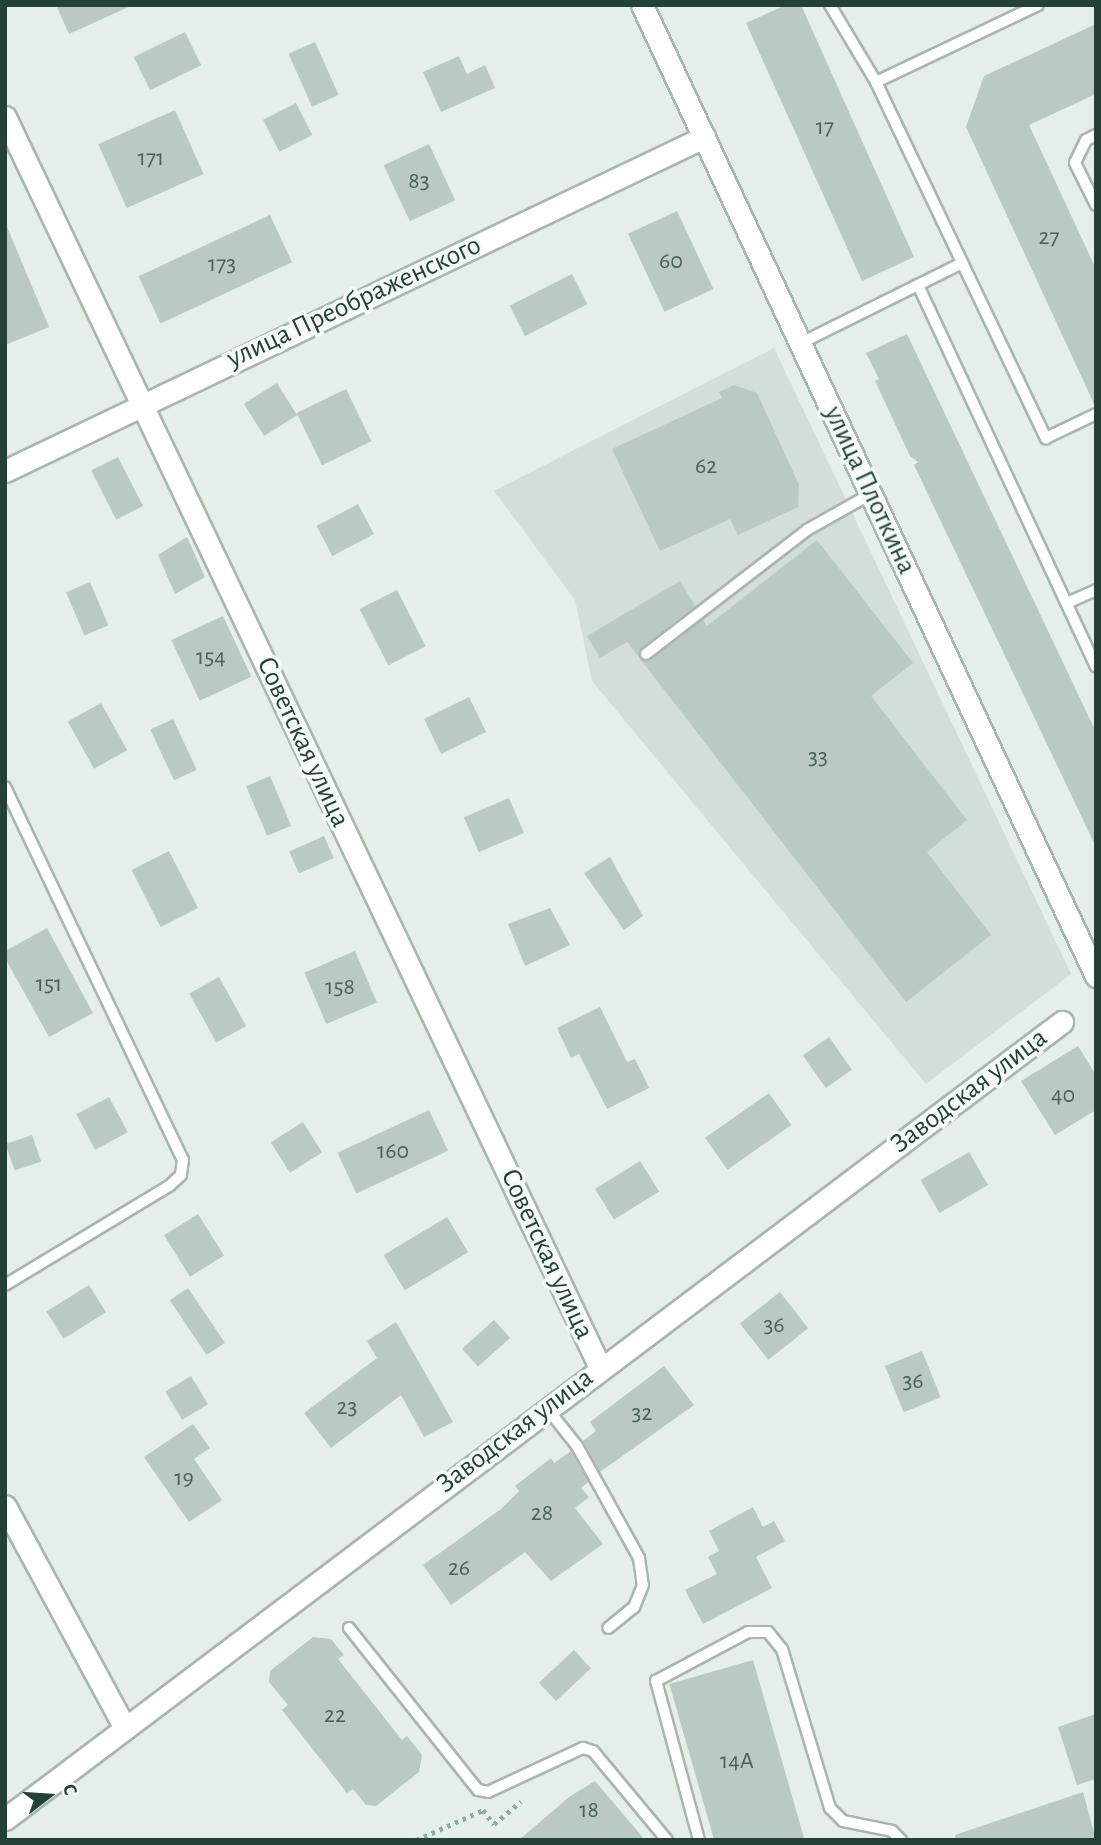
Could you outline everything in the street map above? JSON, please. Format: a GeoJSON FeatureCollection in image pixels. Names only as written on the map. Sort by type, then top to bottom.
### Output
{"type":"FeatureCollection","features":[{"type":"Feature","properties":{"kind":"street","name":"улица Плоткина"},"geometry":{"type":"LineString","coordinates":[[642,5],[1096,976]]}},
{"type":"Feature","properties":{"kind":"street","name":"Советская улица"},"geometry":{"type":"LineString","coordinates":[[5,117],[600,1367]]}},
{"type":"Feature","properties":{"kind":"street","name":"улица Преображенского"},"geometry":{"type":"LineString","coordinates":[[5,471],[142,403],[704,137]]}},
{"type":"Feature","properties":{"kind":"street","name":"Заводская улица"},"geometry":{"type":"LineString","coordinates":[[5,1819],[546,1407],[1062,1022]]}},
{"type":"Feature","properties":{"kind":"street"},"geometry":{"type":"LineString","coordinates":[[5,1506],[125,1728]]}},
{"type":"Feature","properties":{"kind":"lane"},"geometry":{"type":"LineString","coordinates":[[830,5],[876,82],[1046,438],[1096,414]]}},
{"type":"Feature","properties":{"kind":"lane"},"geometry":{"type":"LineString","coordinates":[[876,82],[1038,5]]}},
{"type":"Feature","properties":{"kind":"lane"},"geometry":{"type":"LineString","coordinates":[[1096,135],[1086,140],[1076,163],[1096,205]]}},
{"type":"Feature","properties":{"kind":"lane"},"geometry":{"type":"LineString","coordinates":[[801,343],[962,263]]}},
{"type":"Feature","properties":{"kind":"lane"},"geometry":{"type":"LineString","coordinates":[[918,285],[1096,666]]}},
{"type":"Feature","properties":{"kind":"lane"},"geometry":{"type":"LineString","coordinates":[[646,654],[807,530],[871,494]]}},
{"type":"Feature","properties":{"kind":"lane"},"geometry":{"type":"LineString","coordinates":[[1067,603],[1096,590]]}},
{"type":"Feature","properties":{"kind":"lane"},"geometry":{"type":"LineString","coordinates":[[5,787],[183,1160],[181,1175],[169,1186],[5,1285]]}},
{"type":"Feature","properties":{"kind":"lane"},"geometry":{"type":"LineString","coordinates":[[546,1407],[577,1446],[639,1558],[643,1585],[634,1607],[608,1628]]}},
{"type":"Feature","properties":{"kind":"lane"},"geometry":{"type":"LineString","coordinates":[[349,1628],[478,1790],[488,1792],[583,1748],[593,1751],[667,1840]]}},
{"type":"Feature","properties":{"kind":"lane"},"geometry":{"type":"LineString","coordinates":[[699,1840],[656,1681],[748,1632],[768,1632],[782,1649],[830,1808],[844,1821],[892,1831],[901,1840]]}},
{"type":"Feature","properties":{"kind":"shaded area"},"geometry":{"type":"Polygon","coordinates":[[[774,348],[1071,974],[926,1084],[592,681],[575,600],[494,491],[774,348]]]}},
{"type":"Feature","properties":{"kind":"building"},"geometry":{"type":"Polygon","coordinates":[[[56,5],[133,5],[69,34],[56,5]]]}},
{"type":"Feature","properties":{"kind":"building"},"geometry":{"type":"Polygon","coordinates":[[[786,5],[801,5],[914,257],[862,281],[746,23],[786,5]]]}},
{"type":"Feature","properties":{"kind":"building"},"geometry":{"type":"Polygon","coordinates":[[[1096,24],[1096,94],[1029,125],[1096,269],[1095,406],[966,127],[984,76],[1096,24]]]}},
{"type":"Feature","properties":{"kind":"building"},"geometry":{"type":"Polygon","coordinates":[[[185,32],[201,65],[150,90],[134,57],[185,32]]]}},
{"type":"Feature","properties":{"kind":"building"},"geometry":{"type":"Polygon","coordinates":[[[315,42],[339,95],[312,107],[289,54],[315,42]]]}},
{"type":"Feature","properties":{"kind":"building"},"geometry":{"type":"Polygon","coordinates":[[[459,56],[467,74],[485,65],[495,88],[441,112],[423,72],[459,56]]]}},
{"type":"Feature","properties":{"kind":"building"},"geometry":{"type":"Polygon","coordinates":[[[296,103],[312,135],[279,152],[263,120],[296,103]]]}},
{"type":"Feature","properties":{"kind":"building"},"geometry":{"type":"Polygon","coordinates":[[[175,110],[203,174],[127,208],[98,144],[175,110]]]}},
{"type":"Feature","properties":{"kind":"building"},"geometry":{"type":"Polygon","coordinates":[[[429,144],[455,200],[410,221],[384,165],[429,144]]]}},
{"type":"Feature","properties":{"kind":"building"},"geometry":{"type":"Polygon","coordinates":[[[677,211],[713,289],[664,312],[628,234],[677,211]]]}},
{"type":"Feature","properties":{"kind":"building"},"geometry":{"type":"Polygon","coordinates":[[[270,215],[292,262],[161,323],[139,276],[270,215]]]}},
{"type":"Feature","properties":{"kind":"building"},"geometry":{"type":"Polygon","coordinates":[[[5,222],[49,327],[5,345],[5,222]]]}},
{"type":"Feature","properties":{"kind":"building"},"geometry":{"type":"Polygon","coordinates":[[[572,274],[587,304],[525,336],[510,306],[572,274]]]}},
{"type":"Feature","properties":{"kind":"building"},"geometry":{"type":"Polygon","coordinates":[[[907,334],[1096,732],[1096,847],[914,465],[918,462],[910,456],[875,381],[879,379],[866,353],[907,334]]]}},
{"type":"Feature","properties":{"kind":"building"},"geometry":{"type":"Polygon","coordinates":[[[277,383],[297,415],[264,436],[244,404],[277,383]]]}},
{"type":"Feature","properties":{"kind":"building"},"geometry":{"type":"Polygon","coordinates":[[[734,385],[757,393],[799,485],[798,507],[738,535],[730,519],[660,551],[612,449],[722,398],[719,392],[734,385]]]}},
{"type":"Feature","properties":{"kind":"building"},"geometry":{"type":"Polygon","coordinates":[[[346,389],[371,441],[322,465],[297,413],[346,389]]]}},
{"type":"Feature","properties":{"kind":"building"},"geometry":{"type":"Polygon","coordinates":[[[118,457],[143,506],[116,520],[91,471],[118,457]]]}},
{"type":"Feature","properties":{"kind":"building"},"geometry":{"type":"Polygon","coordinates":[[[358,504],[374,534],[332,556],[317,526],[358,504]]]}},
{"type":"Feature","properties":{"kind":"building"},"geometry":{"type":"Polygon","coordinates":[[[187,537],[205,577],[175,594],[158,555],[187,537]]]}},
{"type":"Feature","properties":{"kind":"building"},"geometry":{"type":"Polygon","coordinates":[[[817,540],[913,663],[871,696],[967,820],[927,852],[991,935],[906,1002],[641,660],[651,660],[703,620],[707,626],[817,540]]]}},
{"type":"Feature","properties":{"kind":"building"},"geometry":{"type":"Polygon","coordinates":[[[680,581],[695,606],[641,648],[639,657],[627,642],[600,658],[587,636],[680,581]]]}},
{"type":"Feature","properties":{"kind":"building"},"geometry":{"type":"Polygon","coordinates":[[[90,582],[108,625],[84,635],[66,592],[90,582]]]}},
{"type":"Feature","properties":{"kind":"building"},"geometry":{"type":"Polygon","coordinates":[[[397,590],[426,646],[388,665],[360,609],[397,590]]]}},
{"type":"Feature","properties":{"kind":"building"},"geometry":{"type":"Polygon","coordinates":[[[223,616],[251,677],[200,701],[171,640],[223,616]]]}},
{"type":"Feature","properties":{"kind":"building"},"geometry":{"type":"Polygon","coordinates":[[[469,697],[486,732],[441,754],[424,719],[469,697]]]}},
{"type":"Feature","properties":{"kind":"building"},"geometry":{"type":"Polygon","coordinates":[[[101,703],[127,750],[94,769],[68,721],[101,703]]]}},
{"type":"Feature","properties":{"kind":"building"},"geometry":{"type":"Polygon","coordinates":[[[173,719],[197,770],[174,780],[150,730],[173,719]]]}},
{"type":"Feature","properties":{"kind":"building"},"geometry":{"type":"Polygon","coordinates":[[[270,776],[291,826],[267,836],[246,786],[270,776]]]}},
{"type":"Feature","properties":{"kind":"building"},"geometry":{"type":"Polygon","coordinates":[[[509,798],[524,833],[479,852],[464,817],[509,798]]]}},
{"type":"Feature","properties":{"kind":"building"},"geometry":{"type":"Polygon","coordinates":[[[324,836],[334,858],[299,873],[289,851],[324,836]]]}},
{"type":"Feature","properties":{"kind":"building"},"geometry":{"type":"Polygon","coordinates":[[[169,851],[198,908],[161,927],[132,870],[169,851]]]}},
{"type":"Feature","properties":{"kind":"building"},"geometry":{"type":"Polygon","coordinates":[[[610,857],[643,916],[624,930],[584,873],[610,857]]]}},
{"type":"Feature","properties":{"kind":"building"},"geometry":{"type":"Polygon","coordinates":[[[550,908],[570,945],[525,966],[508,924],[550,908]]]}},
{"type":"Feature","properties":{"kind":"building"},"geometry":{"type":"Polygon","coordinates":[[[47,928],[93,1013],[49,1037],[5,958],[5,951],[47,928]]]}},
{"type":"Feature","properties":{"kind":"building"},"geometry":{"type":"Polygon","coordinates":[[[355,951],[377,1003],[326,1024],[304,972],[355,951]]]}},
{"type":"Feature","properties":{"kind":"building"},"geometry":{"type":"Polygon","coordinates":[[[219,977],[246,1026],[216,1042],[189,993],[219,977]]]}},
{"type":"Feature","properties":{"kind":"building"},"geometry":{"type":"Polygon","coordinates":[[[600,1007],[627,1062],[635,1059],[649,1088],[607,1109],[579,1054],[571,1058],[557,1028],[600,1007]]]}},
{"type":"Feature","properties":{"kind":"building"},"geometry":{"type":"Polygon","coordinates":[[[829,1037],[852,1070],[826,1088],[803,1055],[829,1037]]]}},
{"type":"Feature","properties":{"kind":"building"},"geometry":{"type":"Polygon","coordinates":[[[1078,1046],[1096,1075],[1096,1110],[1055,1135],[1021,1081],[1078,1046]]]}},
{"type":"Feature","properties":{"kind":"building"},"geometry":{"type":"Polygon","coordinates":[[[769,1093],[791,1125],[727,1170],[705,1138],[769,1093]]]}},
{"type":"Feature","properties":{"kind":"building"},"geometry":{"type":"Polygon","coordinates":[[[109,1097],[128,1132],[95,1150],[76,1114],[109,1097]]]}},
{"type":"Feature","properties":{"kind":"building"},"geometry":{"type":"Polygon","coordinates":[[[429,1110],[448,1151],[356,1193],[337,1153],[429,1110]]]}},
{"type":"Feature","properties":{"kind":"building"},"geometry":{"type":"Polygon","coordinates":[[[303,1122],[322,1153],[290,1173],[271,1142],[303,1122]]]}},
{"type":"Feature","properties":{"kind":"building"},"geometry":{"type":"Polygon","coordinates":[[[32,1135],[41,1161],[15,1171],[6,1144],[32,1135]]]}},
{"type":"Feature","properties":{"kind":"building"},"geometry":{"type":"Polygon","coordinates":[[[969,1152],[988,1185],[940,1213],[921,1180],[969,1152]]]}},
{"type":"Feature","properties":{"kind":"building"},"geometry":{"type":"Polygon","coordinates":[[[640,1161],[659,1192],[614,1220],[595,1189],[640,1161]]]}},
{"type":"Feature","properties":{"kind":"building"},"geometry":{"type":"Polygon","coordinates":[[[198,1214],[224,1256],[190,1277],[164,1235],[198,1214]]]}},
{"type":"Feature","properties":{"kind":"building"},"geometry":{"type":"Polygon","coordinates":[[[447,1217],[468,1252],[405,1290],[384,1255],[447,1217]]]}},
{"type":"Feature","properties":{"kind":"building"},"geometry":{"type":"Polygon","coordinates":[[[89,1285],[106,1312],[64,1339],[47,1311],[89,1285]]]}},
{"type":"Feature","properties":{"kind":"building"},"geometry":{"type":"Polygon","coordinates":[[[188,1288],[225,1343],[207,1355],[170,1300],[188,1288]]]}},
{"type":"Feature","properties":{"kind":"building"},"geometry":{"type":"Polygon","coordinates":[[[780,1292],[808,1328],[768,1360],[740,1323],[780,1292]]]}},
{"type":"Feature","properties":{"kind":"building"},"geometry":{"type":"Polygon","coordinates":[[[494,1320],[510,1338],[478,1367],[462,1349],[494,1320]]]}},
{"type":"Feature","properties":{"kind":"building"},"geometry":{"type":"Polygon","coordinates":[[[396,1322],[453,1422],[424,1437],[401,1395],[331,1448],[304,1413],[377,1358],[367,1341],[396,1322]]]}},
{"type":"Feature","properties":{"kind":"building"},"geometry":{"type":"Polygon","coordinates":[[[922,1351],[941,1397],[904,1412],[885,1366],[922,1351]]]}},
{"type":"Feature","properties":{"kind":"building"},"geometry":{"type":"Polygon","coordinates":[[[664,1366],[694,1405],[600,1472],[583,1441],[596,1431],[590,1422],[664,1366]]]}},
{"type":"Feature","properties":{"kind":"building"},"geometry":{"type":"Polygon","coordinates":[[[191,1376],[208,1404],[182,1420],[165,1391],[191,1376]]]}},
{"type":"Feature","properties":{"kind":"building"},"geometry":{"type":"Polygon","coordinates":[[[193,1424],[210,1448],[194,1459],[222,1500],[189,1522],[144,1457],[193,1424]]]}},
{"type":"Feature","properties":{"kind":"building"},"geometry":{"type":"Polygon","coordinates":[[[571,1451],[588,1482],[581,1488],[589,1497],[575,1508],[603,1544],[551,1581],[525,1552],[451,1605],[423,1565],[501,1509],[519,1491],[515,1486],[551,1458],[554,1463],[571,1451]]]}},
{"type":"Feature","properties":{"kind":"building"},"geometry":{"type":"Polygon","coordinates":[[[753,1507],[763,1527],[774,1521],[785,1541],[756,1557],[772,1588],[703,1624],[685,1590],[717,1574],[708,1557],[719,1551],[709,1531],[753,1507]]]}},
{"type":"Feature","properties":{"kind":"building"},"geometry":{"type":"Polygon","coordinates":[[[313,1637],[331,1639],[344,1655],[338,1659],[402,1740],[407,1736],[422,1755],[419,1772],[376,1806],[366,1805],[353,1789],[347,1793],[282,1710],[288,1705],[269,1682],[270,1671],[313,1637]]]}},
{"type":"Feature","properties":{"kind":"building"},"geometry":{"type":"Polygon","coordinates":[[[574,1650],[591,1668],[556,1701],[539,1683],[574,1650]]]}},
{"type":"Feature","properties":{"kind":"building"},"geometry":{"type":"Polygon","coordinates":[[[753,1660],[805,1840],[714,1840],[669,1684],[753,1660]]]}},
{"type":"Feature","properties":{"kind":"building"},"geometry":{"type":"Polygon","coordinates":[[[1096,1714],[1096,1779],[1077,1785],[1058,1727],[1096,1714]]]}},
{"type":"Feature","properties":{"kind":"building"},"geometry":{"type":"Polygon","coordinates":[[[595,1781],[645,1840],[519,1840],[569,1797],[595,1781]]]}},
{"type":"Feature","properties":{"kind":"building"},"geometry":{"type":"Polygon","coordinates":[[[1083,1792],[1096,1840],[956,1840],[955,1835],[1083,1792]]]}}]}
